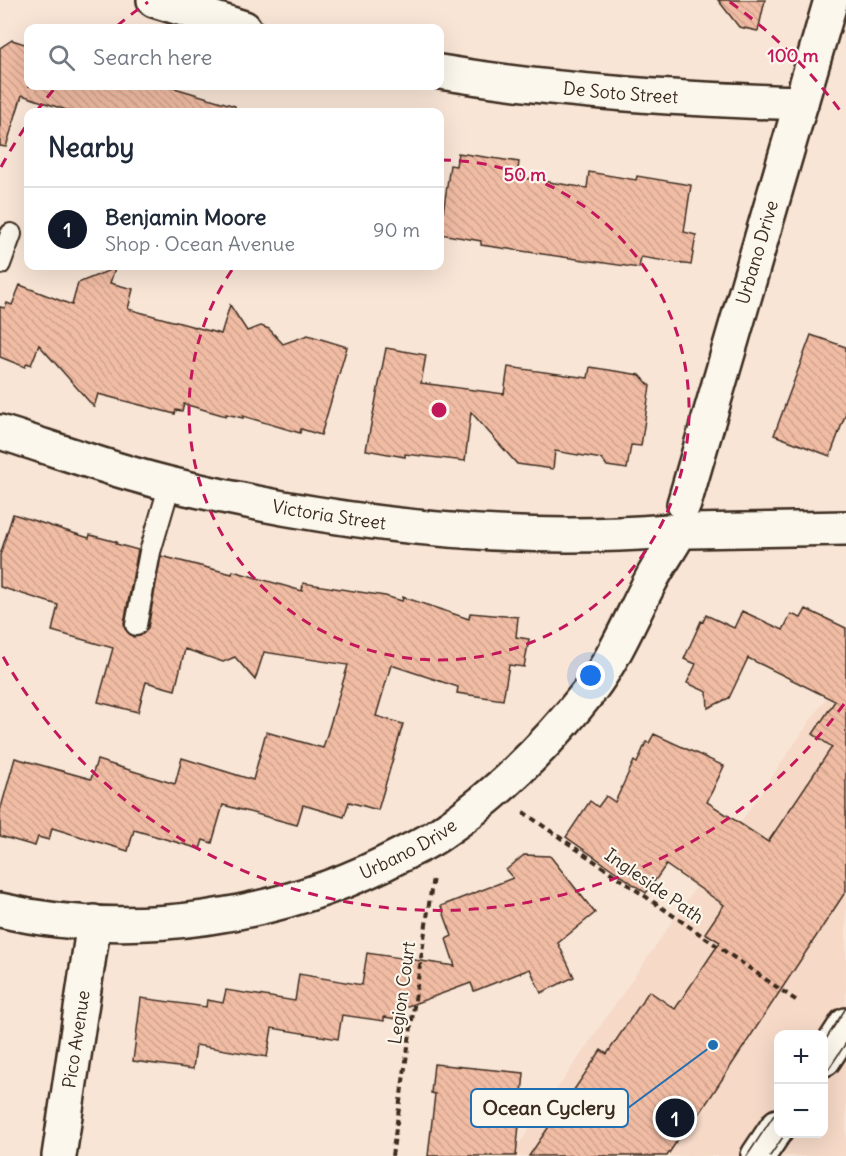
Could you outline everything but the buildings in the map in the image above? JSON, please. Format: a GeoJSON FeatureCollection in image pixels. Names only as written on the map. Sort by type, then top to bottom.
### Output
{"type":"FeatureCollection","features":[{"type":"Feature","properties":{"kind":"street"},"geometry":{"type":"LineString","coordinates":[[154,0],[231,24]]}},
{"type":"Feature","properties":{"kind":"street","name":"Urbano Drive"},"geometry":{"type":"LineString","coordinates":[[0,910],[26,916],[94,922],[158,921],[217,915],[275,904],[326,890],[439,835],[495,793],[546,741],[592,688],[625,636],[650,581],[680,525],[831,0]]}},
{"type":"Feature","properties":{"kind":"street","name":"De Soto Street"},"geometry":{"type":"LineString","coordinates":[[444,73],[513,84],[609,94],[801,103]]}},
{"type":"Feature","properties":{"kind":"street","name":"Victoria Street"},"geometry":{"type":"LineString","coordinates":[[0,432],[170,483],[273,505],[378,522],[472,532],[598,537],[680,525],[846,528]]}},
{"type":"Feature","properties":{"kind":"street","name":"Pico Avenue"},"geometry":{"type":"LineString","coordinates":[[59,1156],[94,922]]}},
{"type":"Feature","properties":{"kind":"street"},"geometry":{"type":"LineString","coordinates":[[828,1053],[846,1025]]}},
{"type":"Feature","properties":{"kind":"street"},"geometry":{"type":"LineString","coordinates":[[759,1156],[774,1132]]}},
{"type":"Feature","properties":{"kind":"lane"},"geometry":{"type":"LineString","coordinates":[[0,264],[11,234]]}},
{"type":"Feature","properties":{"kind":"lane"},"geometry":{"type":"LineString","coordinates":[[136,625],[150,552],[170,483]]}},
{"type":"Feature","properties":{"kind":"path","name":"Ingleside Path"},"geometry":{"type":"LineString","coordinates":[[495,793],[797,1001]]}},
{"type":"Feature","properties":{"kind":"path","name":"Legion Court"},"geometry":{"type":"LineString","coordinates":[[392,1156],[439,835]]}},
{"type":"Feature","properties":{"kind":"shaded area"},"geometry":{"type":"Polygon","coordinates":[[[826,698],[846,711],[846,1156],[511,1156],[826,698]]]}},
{"type":"Feature","properties":{"kind":"tram line"},"geometry":{"type":"LineString","coordinates":[[828,1036],[846,1008]]}},
{"type":"Feature","properties":{"kind":"tram line"},"geometry":{"type":"LineString","coordinates":[[828,1070],[846,1043]]}},
{"type":"Feature","properties":{"kind":"tram line"},"geometry":{"type":"LineString","coordinates":[[747,1156],[774,1115]]}},
{"type":"Feature","properties":{"kind":"tram line"},"geometry":{"type":"LineString","coordinates":[[770,1156],[782,1138]]}},
{"type":"Feature","properties":{"kind":"place","name":"Ocean Cyclery"},"geometry":{"type":"Point","coordinates":[713,1045]}},
{"type":"Feature","properties":{"kind":"place","name":"Benjamin Moore"},"geometry":{"type":"Point","coordinates":[675,1118]}}]}
